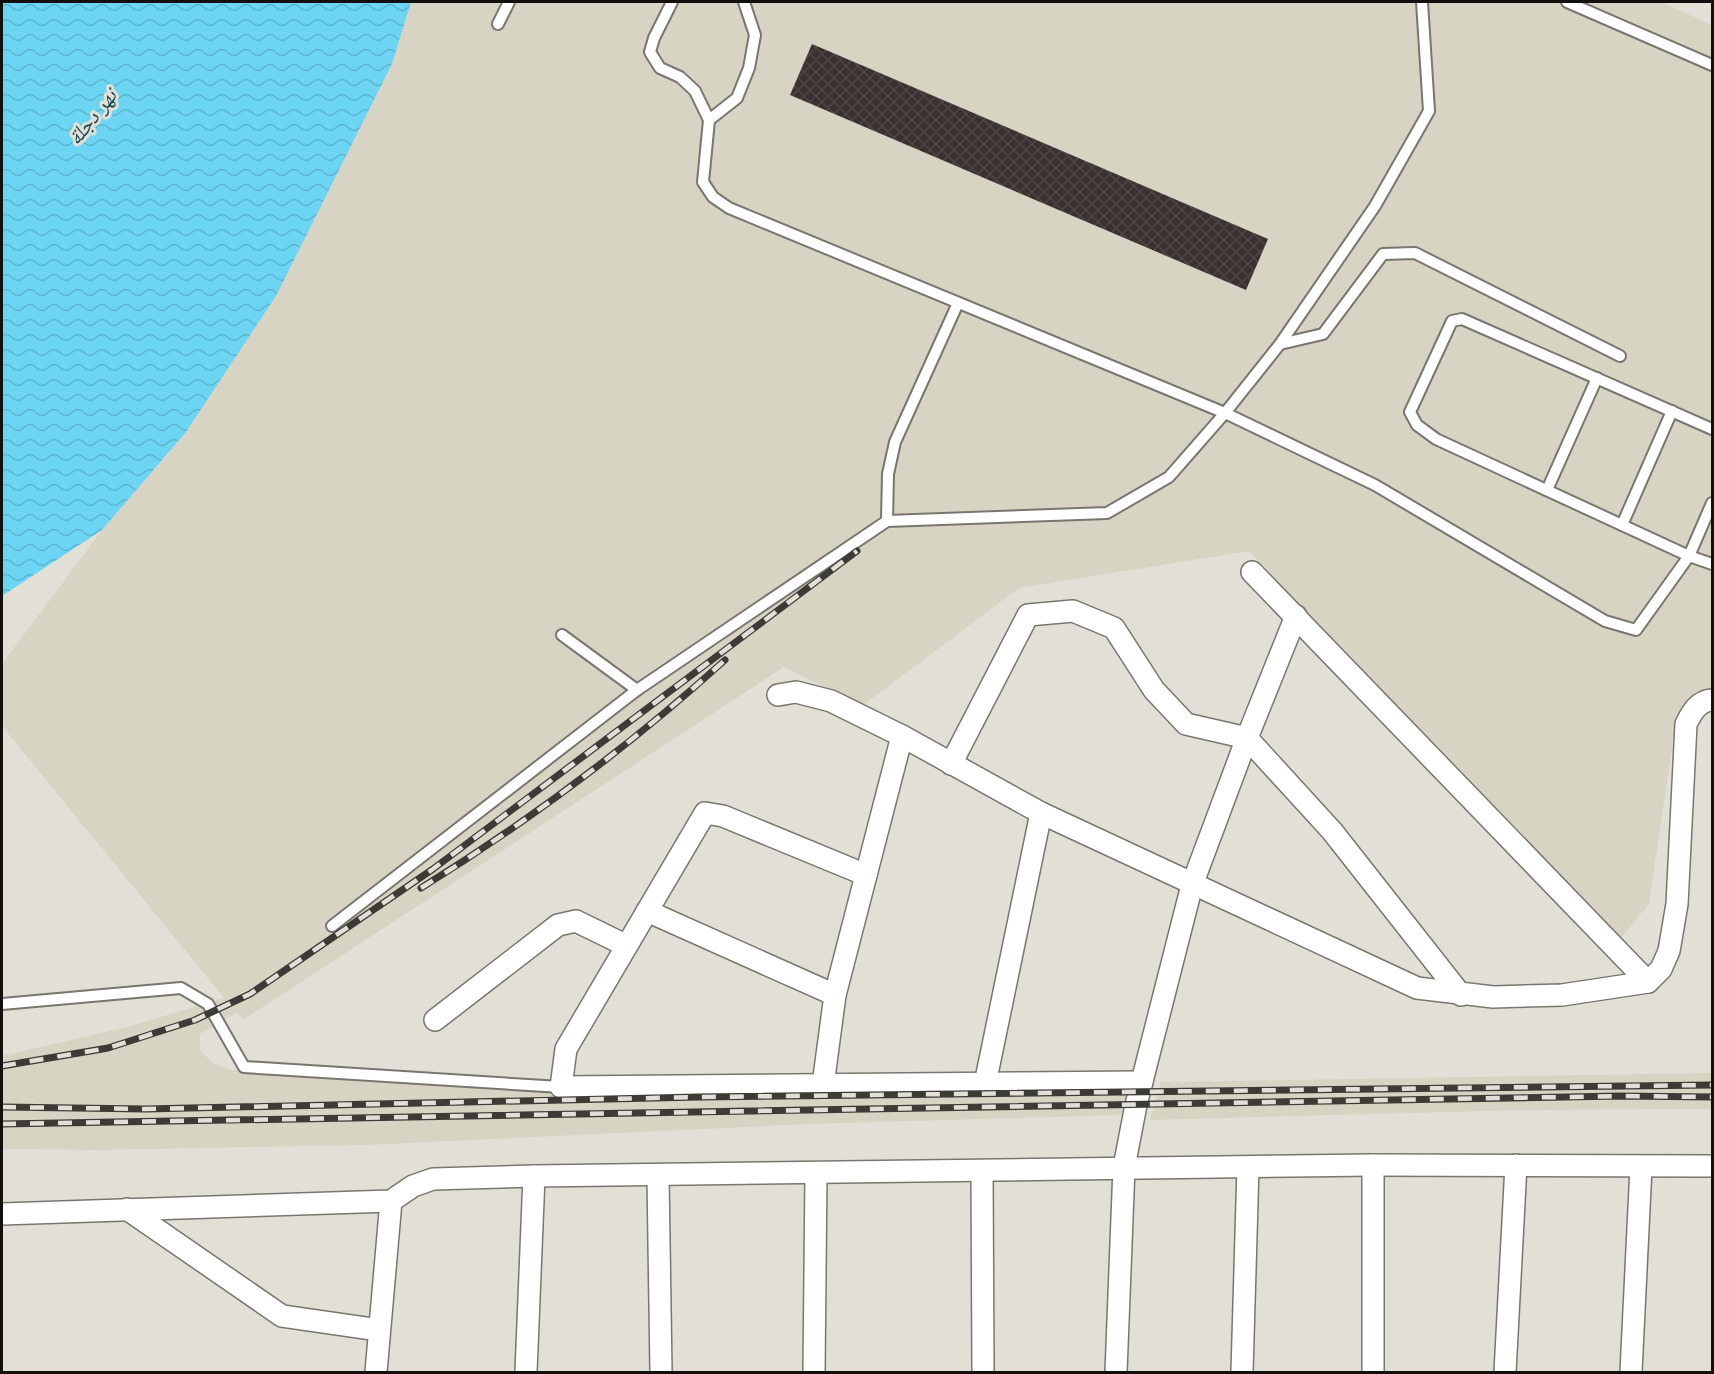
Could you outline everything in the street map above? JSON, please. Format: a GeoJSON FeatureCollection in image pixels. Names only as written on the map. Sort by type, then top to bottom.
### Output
{"type":"FeatureCollection","features":[{"type":"Feature","properties":{"kind":"street"},"geometry":{"type":"LineString","coordinates":[[1252,572],[1648,982]]}},
{"type":"Feature","properties":{"kind":"street"},"geometry":{"type":"LineString","coordinates":[[951,764],[1028,615],[1073,611],[1114,628],[1154,690],[1185,724],[1246,738],[1332,831],[1461,995]]}},
{"type":"Feature","properties":{"kind":"street"},"geometry":{"type":"LineString","coordinates":[[1116,1372],[1124,1167],[1142,1082],[1192,885],[1246,738],[1296,616]]}},
{"type":"Feature","properties":{"kind":"street"},"geometry":{"type":"LineString","coordinates":[[778,696],[796,692],[831,701],[902,736],[1041,813],[1192,885],[1417,988],[1461,995],[1562,995],[1648,982],[1661,969],[1669,951],[1677,904],[1686,724],[1693,710],[1706,700],[1713,700]]}},
{"type":"Feature","properties":{"kind":"street"},"geometry":{"type":"LineString","coordinates":[[823,1085],[835,995],[902,736]]}},
{"type":"Feature","properties":{"kind":"street"},"geometry":{"type":"LineString","coordinates":[[866,875],[709,812],[700,816],[566,1049],[561,1087],[1142,1082]]}},
{"type":"Feature","properties":{"kind":"street"},"geometry":{"type":"LineString","coordinates":[[985,1084],[1041,813]]}},
{"type":"Feature","properties":{"kind":"street"},"geometry":{"type":"LineString","coordinates":[[647,911],[835,995]]}},
{"type":"Feature","properties":{"kind":"street"},"geometry":{"type":"LineString","coordinates":[[435,1020],[558,925],[576,921],[625,945]]}},
{"type":"Feature","properties":{"kind":"street"},"geometry":{"type":"LineString","coordinates":[[1373,1165],[1373,1372]]}},
{"type":"Feature","properties":{"kind":"street"},"geometry":{"type":"LineString","coordinates":[[1505,1372],[1516,1165]]}},
{"type":"Feature","properties":{"kind":"street"},"geometry":{"type":"LineString","coordinates":[[2,1214],[391,1201],[413,1186],[433,1179],[534,1176],[658,1176],[1124,1167],[1713,1166]]}},
{"type":"Feature","properties":{"kind":"street"},"geometry":{"type":"LineString","coordinates":[[1242,1372],[1248,1167]]}},
{"type":"Feature","properties":{"kind":"street"},"geometry":{"type":"LineString","coordinates":[[1631,1372],[1641,1167]]}},
{"type":"Feature","properties":{"kind":"street"},"geometry":{"type":"LineString","coordinates":[[982,1171],[983,1372]]}},
{"type":"Feature","properties":{"kind":"street"},"geometry":{"type":"LineString","coordinates":[[814,1372],[816,1173]]}},
{"type":"Feature","properties":{"kind":"street"},"geometry":{"type":"LineString","coordinates":[[526,1372],[534,1176]]}},
{"type":"Feature","properties":{"kind":"street"},"geometry":{"type":"LineString","coordinates":[[658,1176],[661,1372]]}},
{"type":"Feature","properties":{"kind":"street"},"geometry":{"type":"LineString","coordinates":[[376,1372],[391,1201]]}},
{"type":"Feature","properties":{"kind":"street"},"geometry":{"type":"LineString","coordinates":[[127,1209],[282,1316],[379,1330]]}},
{"type":"Feature","properties":{"kind":"lane"},"geometry":{"type":"LineString","coordinates":[[498,24],[509,2]]}},
{"type":"Feature","properties":{"kind":"lane"},"geometry":{"type":"LineString","coordinates":[[672,2],[654,38],[650,52],[660,68],[680,77],[695,91],[709,120],[703,182],[713,197],[729,208],[1225,413],[1375,485],[1605,621],[1636,630],[1689,556],[1713,503]]}},
{"type":"Feature","properties":{"kind":"lane"},"geometry":{"type":"LineString","coordinates":[[709,120],[737,98],[749,68],[755,35],[744,2]]}},
{"type":"Feature","properties":{"kind":"lane"},"geometry":{"type":"LineString","coordinates":[[332,926],[637,690],[887,521],[1107,513],[1169,477],[1225,413],[1280,344],[1375,206],[1430,111],[1422,2]]}},
{"type":"Feature","properties":{"kind":"lane"},"geometry":{"type":"LineString","coordinates":[[1567,2],[1713,65]]}},
{"type":"Feature","properties":{"kind":"lane"},"geometry":{"type":"LineString","coordinates":[[1280,344],[1323,334],[1383,254],[1415,253],[1620,356]]}},
{"type":"Feature","properties":{"kind":"lane"},"geometry":{"type":"LineString","coordinates":[[887,521],[888,474],[895,442],[958,303]]}},
{"type":"Feature","properties":{"kind":"lane"},"geometry":{"type":"LineString","coordinates":[[1713,429],[1462,319],[1452,321],[1410,412],[1417,425],[1436,439],[1689,556],[1713,564]]}},
{"type":"Feature","properties":{"kind":"lane"},"geometry":{"type":"LineString","coordinates":[[1547,490],[1597,378]]}},
{"type":"Feature","properties":{"kind":"lane"},"geometry":{"type":"LineString","coordinates":[[1622,525],[1672,411]]}},
{"type":"Feature","properties":{"kind":"lane"},"geometry":{"type":"LineString","coordinates":[[562,635],[637,690]]}},
{"type":"Feature","properties":{"kind":"lane"},"geometry":{"type":"LineString","coordinates":[[2,1004],[181,988],[207,1004],[244,1067],[561,1087]]}},
{"type":"Feature","properties":{"kind":"shaded area"},"geometry":{"type":"Polygon","coordinates":[[[411,2],[1661,2],[1712,25],[1712,693],[1677,713],[1649,904],[1621,938],[1249,551],[1019,588],[862,706],[784,667],[243,1020],[237,1013],[200,1034],[200,1050],[213,1063],[230,1070],[539,1092],[1128,1084],[1122,1115],[809,1124],[368,1145],[98,1150],[2,1149],[2,1056],[127,1027],[224,998],[2,726],[2,664],[102,530],[186,432],[276,296],[392,64],[411,2]]]}},
{"type":"Feature","properties":{"kind":"shaded area"},"geometry":{"type":"Polygon","coordinates":[[[1712,1073],[1712,1109],[1530,1110],[1150,1120],[1161,1082],[1712,1073]]]}},
{"type":"Feature","properties":{"kind":"water","name":"نهر دجلة"},"geometry":{"type":"Polygon","coordinates":[[[2,2],[411,2],[392,64],[276,296],[186,432],[102,530],[2,596],[2,2]]]}},
{"type":"Feature","properties":{"kind":"building"},"geometry":{"type":"Polygon","coordinates":[[[812,44],[1268,239],[1246,290],[790,95],[812,44]]]}},
{"type":"Feature","properties":{"kind":"railway"},"geometry":{"type":"LineString","coordinates":[[2,1066],[108,1048],[195,1020],[250,994],[433,869],[857,551]]}},
{"type":"Feature","properties":{"kind":"railway"},"geometry":{"type":"LineString","coordinates":[[421,888],[501,836],[578,781],[653,722],[725,660]]}},
{"type":"Feature","properties":{"kind":"railway"},"geometry":{"type":"LineString","coordinates":[[2,1107],[146,1109],[699,1097],[1712,1085]]}},
{"type":"Feature","properties":{"kind":"railway"},"geometry":{"type":"LineString","coordinates":[[2,1124],[1621,1096],[1712,1097]]}}]}
